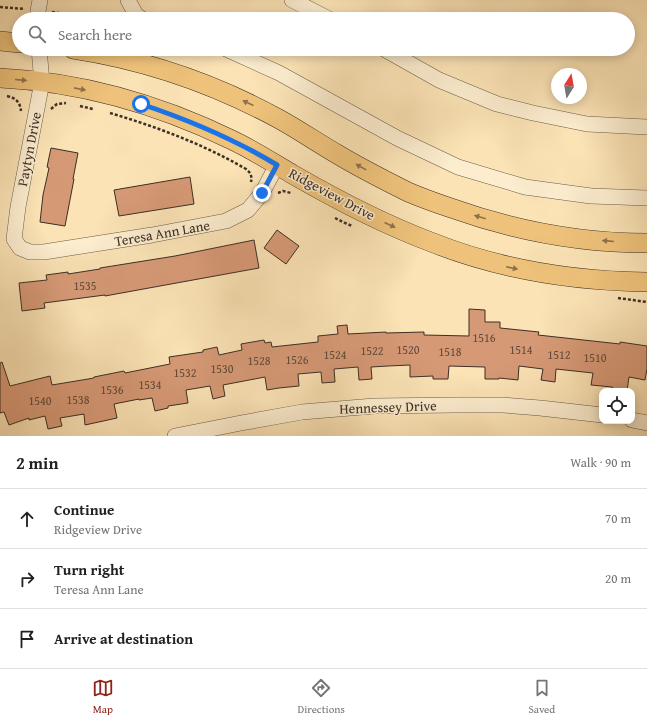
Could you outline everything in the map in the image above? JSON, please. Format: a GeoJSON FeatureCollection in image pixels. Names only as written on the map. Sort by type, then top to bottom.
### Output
{"type":"FeatureCollection","features":[{"type":"Feature","properties":{"kind":"main road"},"geometry":{"type":"LineString","coordinates":[[0,41],[12,42]]}},
{"type":"Feature","properties":{"kind":"main road"},"geometry":{"type":"LineString","coordinates":[[108,56],[157,68],[219,90],[279,119],[336,154],[402,189],[436,203],[465,213],[522,228],[552,234],[611,241],[647,242]]}},
{"type":"Feature","properties":{"kind":"main road","name":"Ridgeview Drive"},"geometry":{"type":"LineString","coordinates":[[1,87],[42,82],[109,95],[173,114],[204,126],[233,140],[360,211],[459,253],[503,266],[532,272],[606,280],[647,282]]}},
{"type":"Feature","properties":{"kind":"street"},"geometry":{"type":"LineString","coordinates":[[39,12],[38,11],[40,0]]}},
{"type":"Feature","properties":{"kind":"street"},"geometry":{"type":"LineString","coordinates":[[128,0],[134,12]]}},
{"type":"Feature","properties":{"kind":"street"},"geometry":{"type":"LineString","coordinates":[[292,0],[315,12]]}},
{"type":"Feature","properties":{"kind":"street","name":"Paytyn Drive"},"geometry":{"type":"LineString","coordinates":[[20,248],[14,239],[15,227],[42,82],[40,56]]}},
{"type":"Feature","properties":{"kind":"street"},"geometry":{"type":"LineString","coordinates":[[241,56],[279,73],[397,138],[458,167],[525,187],[591,196],[647,198]]}},
{"type":"Feature","properties":{"kind":"street"},"geometry":{"type":"LineString","coordinates":[[396,56],[439,80],[497,104],[587,124],[647,127]]}},
{"type":"Feature","properties":{"kind":"street","name":"Teresa Ann Lane"},"geometry":{"type":"LineString","coordinates":[[20,248],[30,252],[44,252],[152,235],[226,221],[248,210],[262,193],[277,165]]}},
{"type":"Feature","properties":{"kind":"street"},"geometry":{"type":"LineString","coordinates":[[606,280],[647,287]]}},
{"type":"Feature","properties":{"kind":"street","name":"Hennessey Drive"},"geometry":{"type":"LineString","coordinates":[[175,436],[302,412],[374,406],[503,405],[599,415]]}},
{"type":"Feature","properties":{"kind":"street"},"geometry":{"type":"LineString","coordinates":[[635,421],[647,423]]}},
{"type":"Feature","properties":{"kind":"path"},"geometry":{"type":"LineString","coordinates":[[0,7],[26,9]]}},
{"type":"Feature","properties":{"kind":"path"},"geometry":{"type":"LineString","coordinates":[[1,87],[17,100],[20,105],[21,113],[25,115]]}},
{"type":"Feature","properties":{"kind":"path"},"geometry":{"type":"LineString","coordinates":[[49,114],[51,109],[57,104],[69,104]]}},
{"type":"Feature","properties":{"kind":"path"},"geometry":{"type":"LineString","coordinates":[[75,105],[96,109]]}},
{"type":"Feature","properties":{"kind":"path"},"geometry":{"type":"LineString","coordinates":[[109,113],[179,136],[228,159],[249,172],[252,179],[249,188]]}},
{"type":"Feature","properties":{"kind":"building"},"geometry":{"type":"Polygon","coordinates":[[[51,148],[78,153],[65,226],[40,222],[51,148]]]}},
{"type":"Feature","properties":{"kind":"building"},"geometry":{"type":"Polygon","coordinates":[[[190,177],[194,204],[119,216],[114,190],[190,177]]]}},
{"type":"Feature","properties":{"kind":"building"},"geometry":{"type":"Polygon","coordinates":[[[277,230],[299,246],[286,264],[264,248],[277,230]]]}},
{"type":"Feature","properties":{"kind":"building"},"geometry":{"type":"Polygon","coordinates":[[[254,240],[259,268],[105,296],[44,303],[45,308],[22,311],[19,283],[47,280],[46,275],[68,272],[68,274],[100,269],[254,240]]]}},
{"type":"Feature","properties":{"kind":"building"},"geometry":{"type":"Polygon","coordinates":[[[469,309],[485,310],[485,322],[500,322],[500,328],[539,332],[538,335],[620,344],[620,342],[647,346],[647,369],[645,380],[629,377],[627,388],[612,388],[591,385],[593,373],[556,369],[555,382],[541,380],[543,369],[519,366],[518,380],[499,378],[485,379],[485,367],[449,366],[448,379],[433,379],[433,376],[410,377],[410,365],[371,367],[372,379],[359,380],[358,367],[334,369],[335,382],[322,383],[321,372],[298,374],[299,386],[267,390],[265,377],[223,385],[225,396],[213,399],[210,386],[186,390],[188,403],[168,406],[168,408],[155,411],[152,398],[114,404],[117,418],[85,425],[84,414],[60,418],[62,426],[48,429],[45,416],[29,420],[29,418],[9,425],[4,412],[0,413],[0,363],[2,362],[10,386],[50,376],[52,385],[170,364],[169,357],[203,352],[203,350],[217,347],[219,355],[242,350],[241,344],[264,340],[265,343],[271,342],[272,347],[318,342],[318,336],[338,334],[337,326],[347,325],[348,334],[424,332],[424,335],[469,336],[469,309]]]}},
{"type":"Feature","properties":{"kind":"route"},"geometry":{"type":"LineString","coordinates":[[141,104],[204,126],[263,156],[277,165],[262,193]]}}]}
